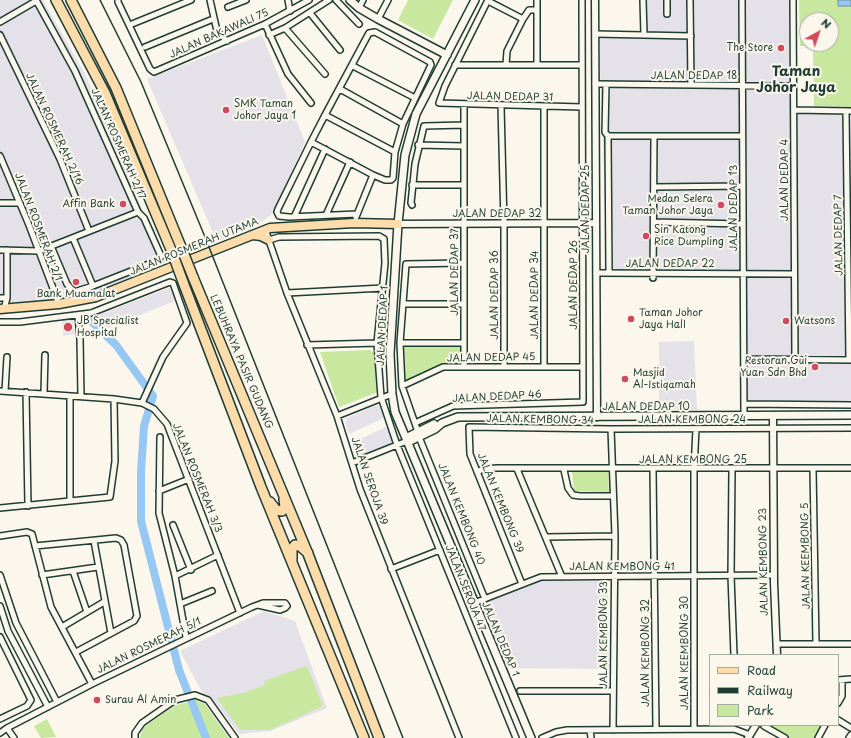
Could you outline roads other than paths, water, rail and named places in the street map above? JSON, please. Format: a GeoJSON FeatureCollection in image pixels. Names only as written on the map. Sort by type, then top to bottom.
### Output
{"type":"FeatureCollection","features":[{"type":"Feature","properties":{"kind":"highway"},"geometry":{"type":"LineString","coordinates":[[56,0],[105,93],[172,252],[261,487],[364,738]]}},
{"type":"Feature","properties":{"kind":"highway","name":"LEBUHRAYA PASIR GUDANG"},"geometry":{"type":"LineString","coordinates":[[71,0],[116,88],[193,277],[284,493],[379,738]]}},
{"type":"Feature","properties":{"kind":"highway"},"geometry":{"type":"LineString","coordinates":[[261,487],[274,507],[279,511],[285,507],[284,493]]}},
{"type":"Feature","properties":{"kind":"highway"},"geometry":{"type":"LineString","coordinates":[[293,565],[293,547],[300,546],[308,554]]}},
{"type":"Feature","properties":{"kind":"main road"},"geometry":{"type":"LineString","coordinates":[[350,0],[359,8],[378,19],[447,55]]}},
{"type":"Feature","properties":{"kind":"main road","name":"JALAN DEDAP 1"},"geometry":{"type":"LineString","coordinates":[[475,0],[416,114],[405,155],[398,224],[390,354],[392,394],[395,412],[530,738]]}},
{"type":"Feature","properties":{"kind":"main road","name":"JALAN ROSMERAH UTAMA"},"geometry":{"type":"LineString","coordinates":[[2,309],[59,304],[96,297],[265,229],[278,227],[354,224],[398,224]]}},
{"type":"Feature","properties":{"kind":"main road"},"geometry":{"type":"LineString","coordinates":[[251,235],[261,236],[269,240]]}},
{"type":"Feature","properties":{"kind":"main road","name":"JALAN DEDAP 10"},"geometry":{"type":"LineString","coordinates":[[407,440],[433,424],[442,423],[458,417],[773,417],[851,415]]}},
{"type":"Feature","properties":{"kind":"street"},"geometry":{"type":"LineString","coordinates":[[0,22],[36,0]]}},
{"type":"Feature","properties":{"kind":"street","name":"JALAN ROSMERAH 2/17"},"geometry":{"type":"LineString","coordinates":[[36,0],[75,71],[138,212],[144,218],[161,255],[160,259],[93,286],[74,292],[67,284],[51,246]]}},
{"type":"Feature","properties":{"kind":"street","name":"JALAN BAKAWALI 75"},"geometry":{"type":"LineString","coordinates":[[118,0],[150,69],[154,72],[265,24],[309,0]]}},
{"type":"Feature","properties":{"kind":"street"},"geometry":{"type":"LineString","coordinates":[[132,24],[191,0]]}},
{"type":"Feature","properties":{"kind":"street"},"geometry":{"type":"LineString","coordinates":[[210,0],[217,31],[227,41]]}},
{"type":"Feature","properties":{"kind":"street"},"geometry":{"type":"LineString","coordinates":[[228,7],[246,0]]}},
{"type":"Feature","properties":{"kind":"street"},"geometry":{"type":"LineString","coordinates":[[288,0],[290,11]]}},
{"type":"Feature","properties":{"kind":"street"},"geometry":{"type":"LineString","coordinates":[[268,35],[285,28],[329,0]]}},
{"type":"Feature","properties":{"kind":"street"},"geometry":{"type":"LineString","coordinates":[[336,0],[359,24]]}},
{"type":"Feature","properties":{"kind":"street"},"geometry":{"type":"LineString","coordinates":[[359,8],[363,0]]}},
{"type":"Feature","properties":{"kind":"street"},"geometry":{"type":"LineString","coordinates":[[378,19],[388,0]]}},
{"type":"Feature","properties":{"kind":"street"},"geometry":{"type":"LineString","coordinates":[[537,0],[537,65]]}},
{"type":"Feature","properties":{"kind":"street","name":"JALAN DEDAP 26"},"geometry":{"type":"LineString","coordinates":[[582,0],[583,402]]}},
{"type":"Feature","properties":{"kind":"street","name":"JALAN DEDAP 25"},"geometry":{"type":"LineString","coordinates":[[596,0],[595,84],[597,417]]}},
{"type":"Feature","properties":{"kind":"street"},"geometry":{"type":"LineString","coordinates":[[643,0],[644,35]]}},
{"type":"Feature","properties":{"kind":"street"},"geometry":{"type":"LineString","coordinates":[[667,0],[667,14]]}},
{"type":"Feature","properties":{"kind":"street"},"geometry":{"type":"LineString","coordinates":[[690,0],[691,85]]}},
{"type":"Feature","properties":{"kind":"street","name":"JALAN DEDAP 13"},"geometry":{"type":"LineString","coordinates":[[742,0],[744,416]]}},
{"type":"Feature","properties":{"kind":"street","name":"JALAN DEDAP 4"},"geometry":{"type":"LineString","coordinates":[[793,0],[795,360]]}},
{"type":"Feature","properties":{"kind":"street"},"geometry":{"type":"LineString","coordinates":[[523,19],[488,1],[455,65],[582,65]]}},
{"type":"Feature","properties":{"kind":"street"},"geometry":{"type":"LineString","coordinates":[[506,65],[507,51],[523,19],[529,10],[537,10]]}},
{"type":"Feature","properties":{"kind":"street"},"geometry":{"type":"LineString","coordinates":[[310,13],[340,50]]}},
{"type":"Feature","properties":{"kind":"street"},"geometry":{"type":"LineString","coordinates":[[145,47],[213,18]]}},
{"type":"Feature","properties":{"kind":"street"},"geometry":{"type":"LineString","coordinates":[[265,24],[268,35],[288,74],[311,102]]}},
{"type":"Feature","properties":{"kind":"street"},"geometry":{"type":"LineString","coordinates":[[285,28],[324,74]]}},
{"type":"Feature","properties":{"kind":"street"},"geometry":{"type":"LineString","coordinates":[[311,142],[373,175],[385,180],[393,178],[395,152],[402,124],[431,65],[428,60],[372,31],[370,33],[325,115],[311,142],[277,212],[279,216],[357,214]]}},
{"type":"Feature","properties":{"kind":"street"},"geometry":{"type":"LineString","coordinates":[[596,34],[691,36]]}},
{"type":"Feature","properties":{"kind":"street","name":"JALAN ROSMERAH 2/16"},"geometry":{"type":"LineString","coordinates":[[0,35],[60,160],[89,231]]}},
{"type":"Feature","properties":{"kind":"street","name":"JALAN DEDAP 31"},"geometry":{"type":"LineString","coordinates":[[455,65],[438,100],[438,103],[464,105],[582,107]]}},
{"type":"Feature","properties":{"kind":"street"},"geometry":{"type":"LineString","coordinates":[[353,66],[415,98]]}},
{"type":"Feature","properties":{"kind":"street","name":"JALAN DEDAP 18"},"geometry":{"type":"LineString","coordinates":[[595,84],[794,86]]}},
{"type":"Feature","properties":{"kind":"street"},"geometry":{"type":"LineString","coordinates":[[606,84],[605,132],[608,136],[609,272]]}},
{"type":"Feature","properties":{"kind":"street"},"geometry":{"type":"LineString","coordinates":[[340,89],[402,124]]}},
{"type":"Feature","properties":{"kind":"street","name":"JALAN DEDAP 37"},"geometry":{"type":"LineString","coordinates":[[464,105],[464,366]]}},
{"type":"Feature","properties":{"kind":"street","name":"JALAN DEDAP 36"},"geometry":{"type":"LineString","coordinates":[[501,106],[504,224],[504,366]]}},
{"type":"Feature","properties":{"kind":"street","name":"JALAN DEDAP 34"},"geometry":{"type":"LineString","coordinates":[[544,106],[544,367]]}},
{"type":"Feature","properties":{"kind":"street"},"geometry":{"type":"LineString","coordinates":[[794,110],[848,111]]}},
{"type":"Feature","properties":{"kind":"street","name":"JALAN DEDAP 7"},"geometry":{"type":"LineString","coordinates":[[848,111],[850,360]]}},
{"type":"Feature","properties":{"kind":"street"},"geometry":{"type":"LineString","coordinates":[[325,115],[395,152]]}},
{"type":"Feature","properties":{"kind":"street"},"geometry":{"type":"LineString","coordinates":[[412,205],[412,185],[418,145],[424,126],[464,125]]}},
{"type":"Feature","properties":{"kind":"street"},"geometry":{"type":"LineString","coordinates":[[608,136],[742,136]]}},
{"type":"Feature","properties":{"kind":"street"},"geometry":{"type":"LineString","coordinates":[[654,137],[654,275]]}},
{"type":"Feature","properties":{"kind":"street"},"geometry":{"type":"LineString","coordinates":[[418,145],[464,146]]}},
{"type":"Feature","properties":{"kind":"street"},"geometry":{"type":"LineString","coordinates":[[295,215],[325,149]]}},
{"type":"Feature","properties":{"kind":"street","name":"JALAN ROSMERAH 2/1"},"geometry":{"type":"LineString","coordinates":[[0,156],[59,304]]}},
{"type":"Feature","properties":{"kind":"street"},"geometry":{"type":"LineString","coordinates":[[326,215],[350,162]]}},
{"type":"Feature","properties":{"kind":"street"},"geometry":{"type":"LineString","coordinates":[[354,224],[373,175]]}},
{"type":"Feature","properties":{"kind":"street"},"geometry":{"type":"LineString","coordinates":[[412,185],[464,185]]}},
{"type":"Feature","properties":{"kind":"street"},"geometry":{"type":"LineString","coordinates":[[654,187],[743,186]]}},
{"type":"Feature","properties":{"kind":"street"},"geometry":{"type":"LineString","coordinates":[[0,203],[20,203]]}},
{"type":"Feature","properties":{"kind":"street"},"geometry":{"type":"LineString","coordinates":[[0,250],[39,251],[138,212]]}},
{"type":"Feature","properties":{"kind":"street"},"geometry":{"type":"LineString","coordinates":[[654,222],[743,224]]}},
{"type":"Feature","properties":{"kind":"street","name":"JALAN DEDAP 32"},"geometry":{"type":"LineString","coordinates":[[398,224],[596,223]]}},
{"type":"Feature","properties":{"kind":"street","name":"JALAN SEROJA 39"},"geometry":{"type":"LineString","coordinates":[[265,229],[307,345],[337,416],[360,489],[459,738]]}},
{"type":"Feature","properties":{"kind":"street","name":"JALAN SEROJA 47"},"geometry":{"type":"LineString","coordinates":[[269,240],[278,237],[379,236],[384,239],[385,263],[377,343],[381,397],[397,445],[516,738]]}},
{"type":"Feature","properties":{"kind":"street"},"geometry":{"type":"LineString","coordinates":[[73,238],[93,286]]}},
{"type":"Feature","properties":{"kind":"street"},"geometry":{"type":"LineString","coordinates":[[2,309],[7,298],[8,250]]}},
{"type":"Feature","properties":{"kind":"street","name":"JALAN KEMBONG 40"},"geometry":{"type":"LineString","coordinates":[[463,263],[406,264],[400,343],[402,386],[418,434],[485,599]]}},
{"type":"Feature","properties":{"kind":"street","name":"JALAN DEDAP 22"},"geometry":{"type":"LineString","coordinates":[[596,273],[609,272],[654,275],[743,273],[794,274]]}},
{"type":"Feature","properties":{"kind":"street"},"geometry":{"type":"LineString","coordinates":[[0,322],[20,322],[90,313],[170,282],[175,285],[187,323],[163,357],[142,403]]}},
{"type":"Feature","properties":{"kind":"street"},"geometry":{"type":"LineString","coordinates":[[287,293],[383,288]]}},
{"type":"Feature","properties":{"kind":"street"},"geometry":{"type":"LineString","coordinates":[[0,298],[7,298]]}},
{"type":"Feature","properties":{"kind":"street"},"geometry":{"type":"LineString","coordinates":[[404,304],[464,304]]}},
{"type":"Feature","properties":{"kind":"street"},"geometry":{"type":"LineString","coordinates":[[78,315],[80,339],[80,396]]}},
{"type":"Feature","properties":{"kind":"street"},"geometry":{"type":"LineString","coordinates":[[307,345],[377,343]]}},
{"type":"Feature","properties":{"kind":"street"},"geometry":{"type":"LineString","coordinates":[[400,343],[464,343]]}},
{"type":"Feature","properties":{"kind":"street"},"geometry":{"type":"LineString","coordinates":[[44,393],[45,355]]}},
{"type":"Feature","properties":{"kind":"street"},"geometry":{"type":"LineString","coordinates":[[3,391],[6,357]]}},
{"type":"Feature","properties":{"kind":"street"},"geometry":{"type":"LineString","coordinates":[[744,359],[850,360]]}},
{"type":"Feature","properties":{"kind":"street","name":"JALAN DEDAP 45"},"geometry":{"type":"LineString","coordinates":[[402,386],[443,367],[583,367]]}},
{"type":"Feature","properties":{"kind":"street","name":"JALAN ROSMERAH 3/3"},"geometry":{"type":"LineString","coordinates":[[3,391],[114,399],[142,403],[152,407],[167,424],[240,613]]}},
{"type":"Feature","properties":{"kind":"street"},"geometry":{"type":"LineString","coordinates":[[26,392],[28,506]]}},
{"type":"Feature","properties":{"kind":"street"},"geometry":{"type":"LineString","coordinates":[[337,416],[381,397],[392,394]]}},
{"type":"Feature","properties":{"kind":"street"},"geometry":{"type":"LineString","coordinates":[[70,396],[70,501]]}},
{"type":"Feature","properties":{"kind":"street"},"geometry":{"type":"LineString","coordinates":[[0,508],[28,506],[112,495],[115,461],[114,399]]}},
{"type":"Feature","properties":{"kind":"street","name":"JALAN DEDAP 46"},"geometry":{"type":"LineString","coordinates":[[415,423],[453,406],[583,402]]}},
{"type":"Feature","properties":{"kind":"street"},"geometry":{"type":"LineString","coordinates":[[744,404],[851,405]]}},
{"type":"Feature","properties":{"kind":"street","name":"JALAN KEMBONG 23"},"geometry":{"type":"LineString","coordinates":[[773,417],[774,576],[777,654]]}},
{"type":"Feature","properties":{"kind":"street","name":"JALAN KEMBONG 34"},"geometry":{"type":"LineString","coordinates":[[470,428],[611,429]]}},
{"type":"Feature","properties":{"kind":"street","name":"JALAN KEMBONG 39"},"geometry":{"type":"LineString","coordinates":[[470,428],[470,454],[522,584]]}},
{"type":"Feature","properties":{"kind":"street","name":"JALAN KEMBONG 24"},"geometry":{"type":"LineString","coordinates":[[611,429],[851,428]]}},
{"type":"Feature","properties":{"kind":"street","name":"JALAN KEMBONG 33"},"geometry":{"type":"LineString","coordinates":[[611,429],[615,536],[613,730]]}},
{"type":"Feature","properties":{"kind":"street","name":"JALAN KEEMBONG 30"},"geometry":{"type":"LineString","coordinates":[[694,729],[694,469],[696,429]]}},
{"type":"Feature","properties":{"kind":"street"},"geometry":{"type":"LineString","coordinates":[[160,437],[159,513],[175,576],[186,637]]}},
{"type":"Feature","properties":{"kind":"street"},"geometry":{"type":"LineString","coordinates":[[352,463],[407,440]]}},
{"type":"Feature","properties":{"kind":"street","name":"JALAN KEMBONG 25"},"geometry":{"type":"LineString","coordinates":[[477,472],[483,469],[564,470],[851,468]]}},
{"type":"Feature","properties":{"kind":"street"},"geometry":{"type":"LineString","coordinates":[[517,469],[562,577]]}},
{"type":"Feature","properties":{"kind":"street","name":"JALAN KEMBONG 32"},"geometry":{"type":"LineString","coordinates":[[654,469],[654,652],[656,729]]}},
{"type":"Feature","properties":{"kind":"street"},"geometry":{"type":"LineString","coordinates":[[732,469],[734,654]]}},
{"type":"Feature","properties":{"kind":"street","name":"JALAN KEEMBONG 5"},"geometry":{"type":"LineString","coordinates":[[813,469],[816,644]]}},
{"type":"Feature","properties":{"kind":"street"},"geometry":{"type":"LineString","coordinates":[[564,470],[568,488],[573,495],[613,496]]}},
{"type":"Feature","properties":{"kind":"street"},"geometry":{"type":"LineString","coordinates":[[159,491],[188,479]]}},
{"type":"Feature","properties":{"kind":"street"},"geometry":{"type":"LineString","coordinates":[[173,525],[191,570]]}},
{"type":"Feature","properties":{"kind":"street"},"geometry":{"type":"LineString","coordinates":[[0,536],[30,532],[51,607],[92,684]]}},
{"type":"Feature","properties":{"kind":"street"},"geometry":{"type":"LineString","coordinates":[[546,537],[615,536]]}},
{"type":"Feature","properties":{"kind":"street"},"geometry":{"type":"LineString","coordinates":[[35,546],[116,538],[123,542],[137,614],[136,619],[76,652]]}},
{"type":"Feature","properties":{"kind":"street"},"geometry":{"type":"LineString","coordinates":[[94,541],[104,602],[111,633]]}},
{"type":"Feature","properties":{"kind":"street"},"geometry":{"type":"LineString","coordinates":[[391,568],[440,550]]}},
{"type":"Feature","properties":{"kind":"street"},"geometry":{"type":"LineString","coordinates":[[175,576],[191,570],[218,555]]}},
{"type":"Feature","properties":{"kind":"street"},"geometry":{"type":"LineString","coordinates":[[42,575],[98,567]]}},
{"type":"Feature","properties":{"kind":"street"},"geometry":{"type":"LineString","coordinates":[[73,571],[87,612]]}},
{"type":"Feature","properties":{"kind":"street"},"geometry":{"type":"LineString","coordinates":[[0,575],[16,623],[57,702]]}},
{"type":"Feature","properties":{"kind":"street","name":"JALAN KEMBONG 41"},"geometry":{"type":"LineString","coordinates":[[474,603],[540,577],[774,576]]}},
{"type":"Feature","properties":{"kind":"street"},"geometry":{"type":"LineString","coordinates":[[180,604],[212,591]]}},
{"type":"Feature","properties":{"kind":"street"},"geometry":{"type":"LineString","coordinates":[[62,627],[104,602]]}},
{"type":"Feature","properties":{"kind":"street","name":"JALAN ROSMERAH 5/1"},"geometry":{"type":"LineString","coordinates":[[0,734],[7,728],[48,706],[186,637],[258,605]]}},
{"type":"Feature","properties":{"kind":"street"},"geometry":{"type":"LineString","coordinates":[[0,606],[8,631],[48,706]]}},
{"type":"Feature","properties":{"kind":"street"},"geometry":{"type":"LineString","coordinates":[[0,637],[31,700],[30,705],[0,719]]}},
{"type":"Feature","properties":{"kind":"street"},"geometry":{"type":"LineString","coordinates":[[777,644],[851,644]]}},
{"type":"Feature","properties":{"kind":"street"},"geometry":{"type":"LineString","coordinates":[[839,701],[842,696],[840,680],[851,679]]}},
{"type":"Feature","properties":{"kind":"street"},"geometry":{"type":"LineString","coordinates":[[520,691],[613,691]]}},
{"type":"Feature","properties":{"kind":"street"},"geometry":{"type":"LineString","coordinates":[[135,738],[135,733],[142,724],[175,700],[195,695],[204,697],[211,703],[235,738]]}},
{"type":"Feature","properties":{"kind":"street"},"geometry":{"type":"LineString","coordinates":[[839,721],[851,728]]}},
{"type":"Feature","properties":{"kind":"street"},"geometry":{"type":"LineString","coordinates":[[542,738],[561,730],[694,729],[734,727],[749,736],[755,726]]}},
{"type":"Feature","properties":{"kind":"street"},"geometry":{"type":"LineString","coordinates":[[764,726],[785,738]]}},
{"type":"Feature","properties":{"kind":"street"},"geometry":{"type":"LineString","coordinates":[[818,738],[824,726]]}},
{"type":"Feature","properties":{"kind":"street"},"geometry":{"type":"LineString","coordinates":[[7,728],[14,738]]}},
{"type":"Feature","properties":{"kind":"street"},"geometry":{"type":"LineString","coordinates":[[590,730],[591,738]]}},
{"type":"Feature","properties":{"kind":"water"},"geometry":{"type":"Polygon","coordinates":[[[838,0],[851,0],[851,6],[838,6],[838,0]]]}},
{"type":"Feature","properties":{"kind":"waterway"},"geometry":{"type":"LineString","coordinates":[[88,318],[116,345],[153,396],[144,426],[141,472],[141,521],[179,670],[206,738]]}},
{"type":"Feature","properties":{"kind":"railway"},"geometry":{"type":"LineString","coordinates":[[100,0],[141,82],[205,237],[403,738]]}},
{"type":"Feature","properties":{"kind":"place","name":"The Store"},"geometry":{"type":"Point","coordinates":[781,48]}},
{"type":"Feature","properties":{"kind":"place","name":"SMK Taman Johor Jaya 1"},"geometry":{"type":"Point","coordinates":[226,110]}},
{"type":"Feature","properties":{"kind":"place","name":"Affin Bank"},"geometry":{"type":"Point","coordinates":[123,204]}},
{"type":"Feature","properties":{"kind":"place","name":"Medan Selera Taman Johor Jaya"},"geometry":{"type":"Point","coordinates":[721,205]}},
{"type":"Feature","properties":{"kind":"place","name":"Sin Katong Rice Dumpling"},"geometry":{"type":"Point","coordinates":[646,236]}},
{"type":"Feature","properties":{"kind":"place","name":"Bank Muamalat"},"geometry":{"type":"Point","coordinates":[76,282]}},
{"type":"Feature","properties":{"kind":"place","name":"Taman Johor Jaya Hall"},"geometry":{"type":"Point","coordinates":[631,319]}},
{"type":"Feature","properties":{"kind":"place","name":"Watsons"},"geometry":{"type":"Point","coordinates":[786,321]}},
{"type":"Feature","properties":{"kind":"place","name":"JB Specialist Hospital"},"geometry":{"type":"Point","coordinates":[68,327]}},
{"type":"Feature","properties":{"kind":"place","name":"Restoran Gui Yuan Sdn Bhd"},"geometry":{"type":"Point","coordinates":[815,367]}},
{"type":"Feature","properties":{"kind":"place","name":"Masjid Al-Istiqamah"},"geometry":{"type":"Point","coordinates":[625,379]}},
{"type":"Feature","properties":{"kind":"place","name":"Surau Al Amin"},"geometry":{"type":"Point","coordinates":[97,700]}},
{"type":"Feature","properties":{"kind":"district","name":"Taman Johor Jaya"},"geometry":{"type":"Point","coordinates":[796,80]}}]}
